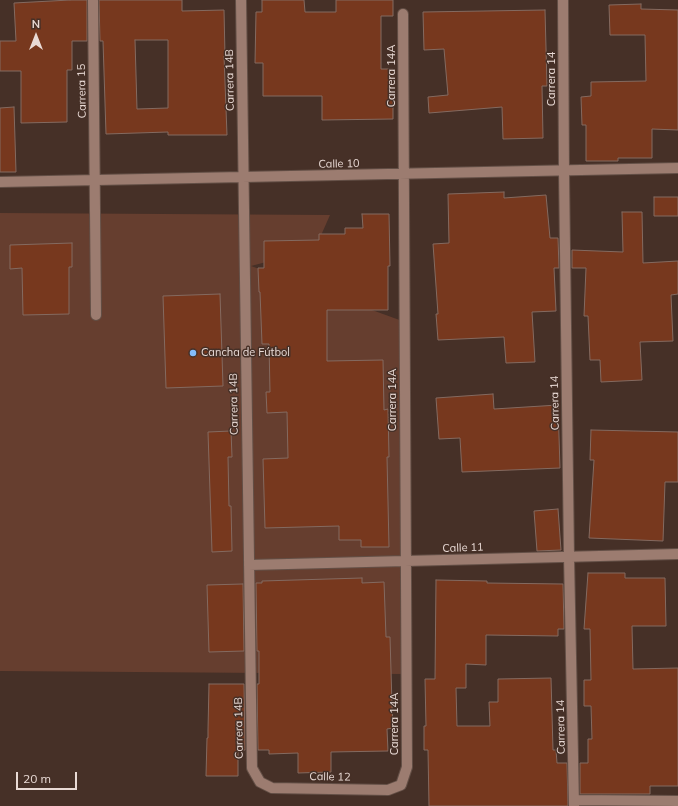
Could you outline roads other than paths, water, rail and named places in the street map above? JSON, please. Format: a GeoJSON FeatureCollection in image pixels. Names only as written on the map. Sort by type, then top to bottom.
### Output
{"type":"FeatureCollection","features":[{"type":"Feature","properties":{"kind":"street","name":"Carrera 14B"},"geometry":{"type":"LineString","coordinates":[[241,0],[252,768],[260,782]]}},
{"type":"Feature","properties":{"kind":"street","name":"Carrera 14"},"geometry":{"type":"LineString","coordinates":[[563,0],[569,557],[574,803]]}},
{"type":"Feature","properties":{"kind":"street","name":"Carrera 15"},"geometry":{"type":"LineString","coordinates":[[93,1],[96,315]]}},
{"type":"Feature","properties":{"kind":"street","name":"Carrera 14A"},"geometry":{"type":"LineString","coordinates":[[401,785],[407,767],[403,14]]}},
{"type":"Feature","properties":{"kind":"street","name":"Calle 10"},"geometry":{"type":"LineString","coordinates":[[0,182],[678,168]]}},
{"type":"Feature","properties":{"kind":"street","name":"Calle 11"},"geometry":{"type":"LineString","coordinates":[[249,565],[678,554]]}},
{"type":"Feature","properties":{"kind":"street","name":"Calle 12"},"geometry":{"type":"LineString","coordinates":[[260,782],[272,788],[288,789],[388,790],[401,785]]}},
{"type":"Feature","properties":{"kind":"street"},"geometry":{"type":"LineString","coordinates":[[574,803],[678,801]]}},
{"type":"Feature","properties":{"kind":"place","name":"Cancha de Fútbol"},"geometry":{"type":"Point","coordinates":[193,353]}}]}
